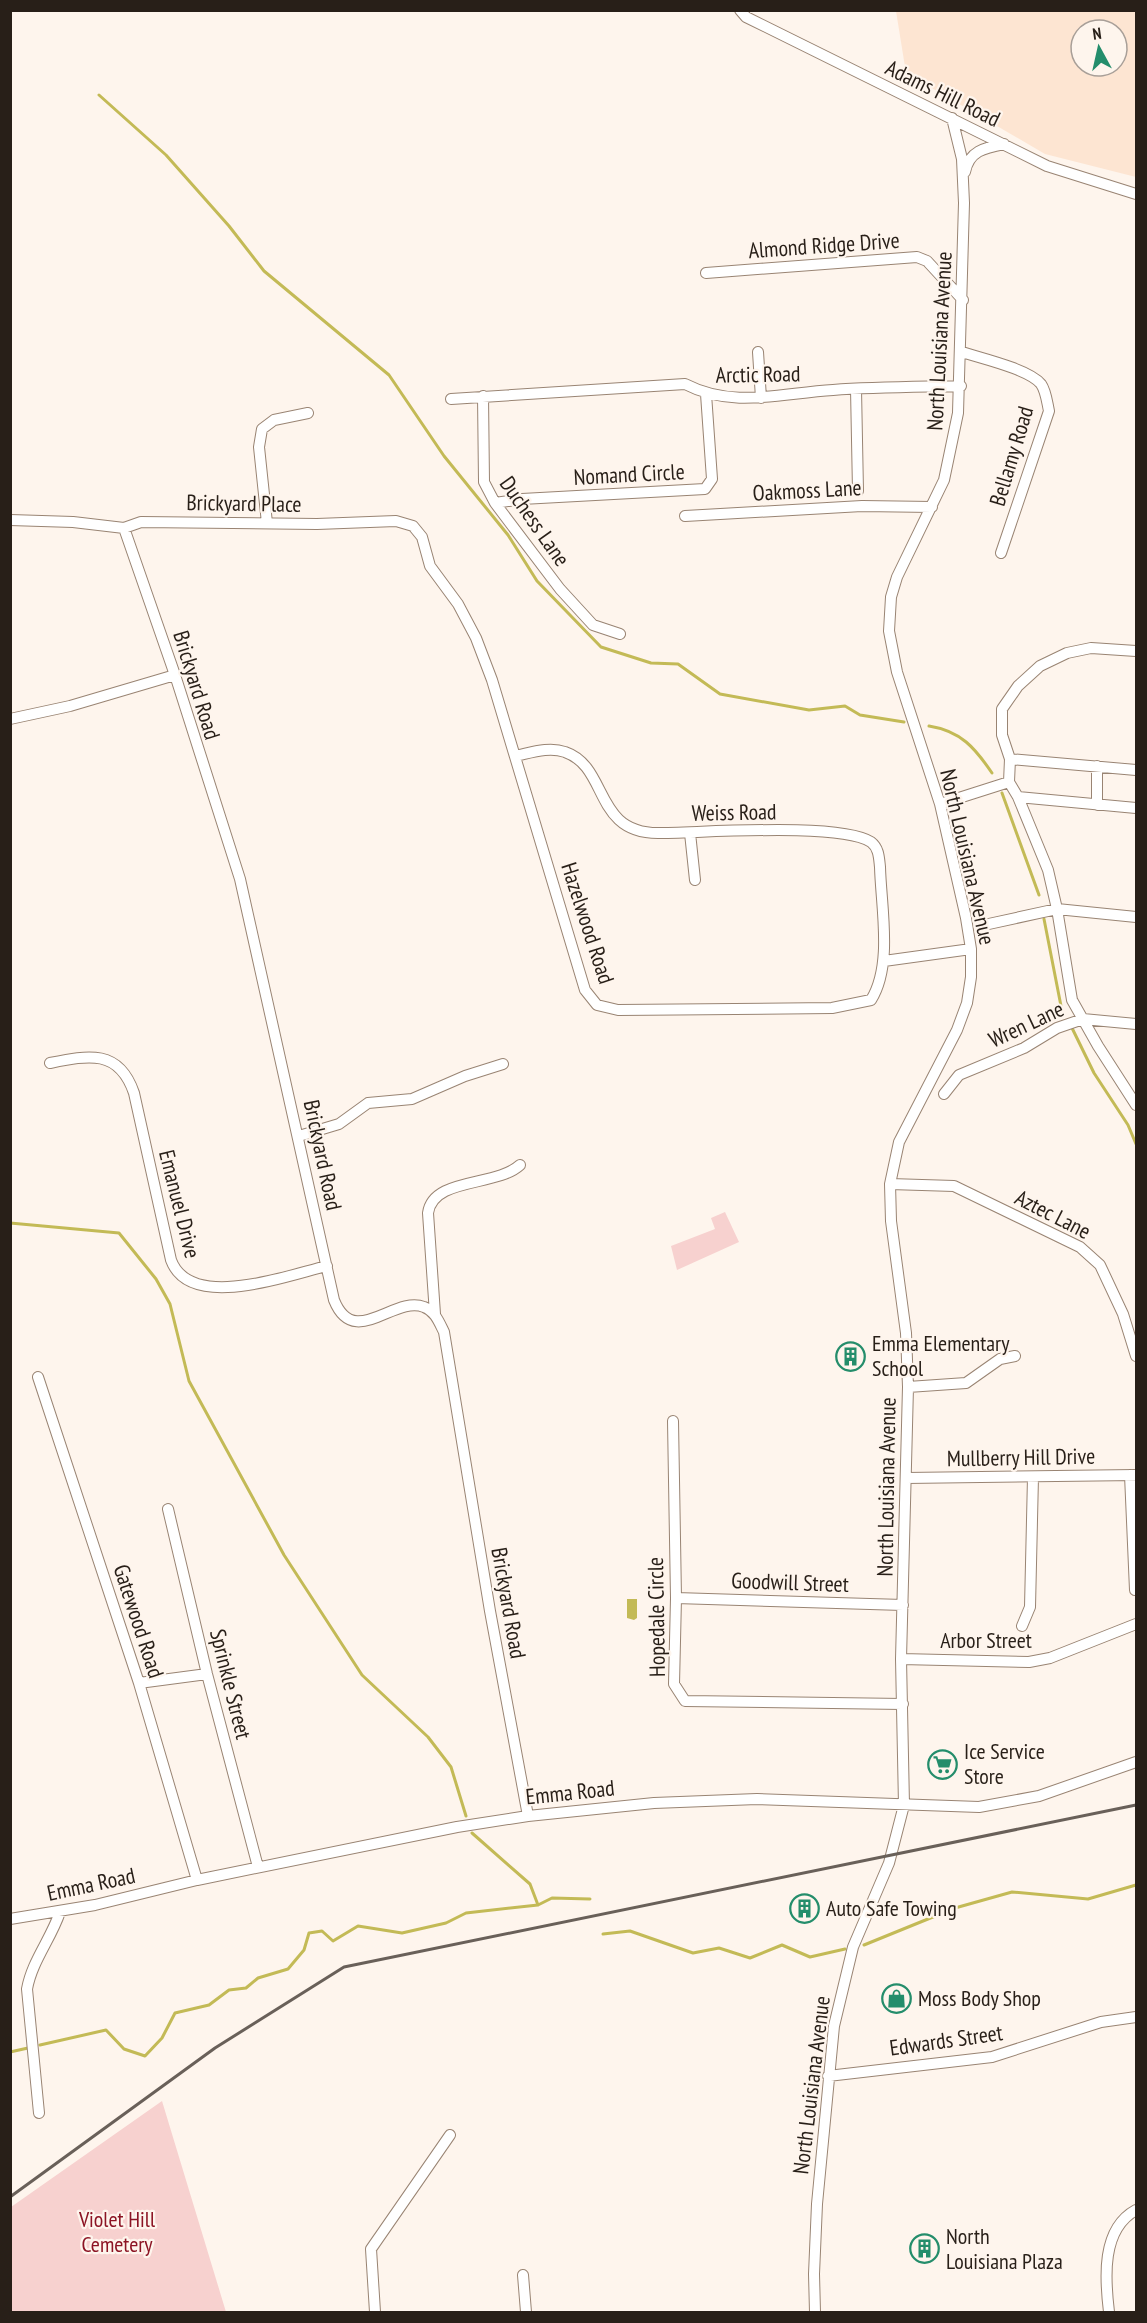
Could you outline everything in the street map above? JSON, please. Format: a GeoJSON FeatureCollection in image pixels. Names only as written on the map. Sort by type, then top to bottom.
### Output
{"type":"FeatureCollection","features":[{"type":"Feature","properties":{"kind":"street","name":"Adams Hill Road"},"geometry":{"type":"LineString","coordinates":[[740,10],[746,17],[799,45],[1047,166],[1137,194]]}},
{"type":"Feature","properties":{"kind":"street","name":"North Louisiana Avenue"},"geometry":{"type":"LineString","coordinates":[[815,2313],[815,2233],[834,2026],[845,1977],[864,1919],[889,1863],[904,1805],[901,1659],[908,1387],[906,1333],[891,1221],[890,1184],[899,1142],[957,1030],[968,1003],[971,949],[940,804],[897,672],[889,631],[891,597],[897,577],[944,480],[953,443],[961,386],[963,184],[962,159],[952,118]]}},
{"type":"Feature","properties":{"kind":"street"},"geometry":{"type":"LineString","coordinates":[[963,184],[970,157],[987,147],[1004,144]]}},
{"type":"Feature","properties":{"kind":"street","name":"Almond Ridge Drive"},"geometry":{"type":"LineString","coordinates":[[706,273],[917,258],[927,260],[963,300]]}},
{"type":"Feature","properties":{"kind":"street"},"geometry":{"type":"LineString","coordinates":[[758,352],[761,398]]}},
{"type":"Feature","properties":{"kind":"street","name":"Bellamy Road"},"geometry":{"type":"LineString","coordinates":[[962,352],[1029,375],[1041,384],[1047,397],[1048,411],[1001,553]]}},
{"type":"Feature","properties":{"kind":"street","name":"Arctic Road"},"geometry":{"type":"LineString","coordinates":[[450,399],[685,384],[706,394],[731,398],[761,398],[856,389],[961,386]]}},
{"type":"Feature","properties":{"kind":"street"},"geometry":{"type":"LineString","coordinates":[[856,389],[858,491]]}},
{"type":"Feature","properties":{"kind":"street","name":"Nomand Circle"},"geometry":{"type":"LineString","coordinates":[[495,504],[522,499],[705,489],[712,479],[706,394]]}},
{"type":"Feature","properties":{"kind":"street","name":"Duchess Lane"},"geometry":{"type":"LineString","coordinates":[[483,396],[483,483],[495,504],[560,590],[593,625],[620,634]]}},
{"type":"Feature","properties":{"kind":"street"},"geometry":{"type":"LineString","coordinates":[[267,523],[260,447],[262,429],[274,420],[308,413]]}},
{"type":"Feature","properties":{"kind":"street","name":"Oakmoss Lane"},"geometry":{"type":"LineString","coordinates":[[685,516],[862,506],[932,507]]}},
{"type":"Feature","properties":{"kind":"street"},"geometry":{"type":"LineString","coordinates":[[10,520],[73,522],[124,528]]}},
{"type":"Feature","properties":{"kind":"street","name":"Hazelwood Road"},"geometry":{"type":"LineString","coordinates":[[364,523],[396,521],[413,526],[422,537],[430,566],[458,604],[476,638],[515,756],[585,990],[597,1005],[618,1010],[832,1008],[871,999],[880,986],[884,961]]}},
{"type":"Feature","properties":{"kind":"street","name":"Brickyard Place"},"geometry":{"type":"LineString","coordinates":[[124,528],[141,522],[364,523]]}},
{"type":"Feature","properties":{"kind":"street","name":"Brickyard Road"},"geometry":{"type":"LineString","coordinates":[[124,528],[175,675],[240,879],[334,1300],[345,1317],[366,1321],[412,1305],[424,1306],[435,1314],[444,1332],[490,1611],[528,1816]]}},
{"type":"Feature","properties":{"kind":"street"},"geometry":{"type":"LineString","coordinates":[[1137,651],[1091,648],[1067,652],[1040,666],[1017,686],[1002,710],[1002,735],[1010,759],[1009,782],[1018,797],[1048,870],[1058,909],[1072,1000],[1137,1105]]}},
{"type":"Feature","properties":{"kind":"street"},"geometry":{"type":"LineString","coordinates":[[10,719],[70,706],[175,675]]}},
{"type":"Feature","properties":{"kind":"street","name":"Weiss Road"},"geometry":{"type":"LineString","coordinates":[[515,756],[547,750],[565,752],[584,765],[616,819],[642,833],[798,831],[851,835],[872,843],[878,852],[879,859],[884,961]]}},
{"type":"Feature","properties":{"kind":"street"},"geometry":{"type":"LineString","coordinates":[[1010,759],[1137,770]]}},
{"type":"Feature","properties":{"kind":"street"},"geometry":{"type":"LineString","coordinates":[[1097,766],[1097,805]]}},
{"type":"Feature","properties":{"kind":"street"},"geometry":{"type":"LineString","coordinates":[[940,804],[1009,782]]}},
{"type":"Feature","properties":{"kind":"street"},"geometry":{"type":"LineString","coordinates":[[1018,797],[1137,808]]}},
{"type":"Feature","properties":{"kind":"street"},"geometry":{"type":"LineString","coordinates":[[690,833],[695,880]]}},
{"type":"Feature","properties":{"kind":"street"},"geometry":{"type":"LineString","coordinates":[[984,925],[1058,909],[1137,917]]}},
{"type":"Feature","properties":{"kind":"street"},"geometry":{"type":"LineString","coordinates":[[884,961],[971,949]]}},
{"type":"Feature","properties":{"kind":"street","name":"Wren Lane"},"geometry":{"type":"LineString","coordinates":[[944,1094],[959,1075],[1024,1048],[1057,1028],[1083,1019],[1137,1024]]}},
{"type":"Feature","properties":{"kind":"street","name":"Emanuel Drive"},"geometry":{"type":"LineString","coordinates":[[50,1063],[80,1057],[98,1058],[115,1063],[127,1076],[134,1093],[171,1260],[180,1275],[198,1284],[230,1288],[327,1266]]}},
{"type":"Feature","properties":{"kind":"street"},"geometry":{"type":"LineString","coordinates":[[299,1136],[333,1127],[352,1117],[368,1103],[412,1099],[465,1076],[503,1064]]}},
{"type":"Feature","properties":{"kind":"street"},"geometry":{"type":"LineString","coordinates":[[435,1314],[428,1213],[430,1204],[444,1190],[502,1176],[520,1165]]}},
{"type":"Feature","properties":{"kind":"street","name":"Aztec Lane"},"geometry":{"type":"LineString","coordinates":[[890,1184],[954,1186],[1054,1233],[1090,1254],[1099,1262],[1110,1284],[1137,1356]]}},
{"type":"Feature","properties":{"kind":"street"},"geometry":{"type":"LineString","coordinates":[[908,1387],[966,1383],[1000,1359],[1016,1356]]}},
{"type":"Feature","properties":{"kind":"street","name":"Gatewood Road"},"geometry":{"type":"LineString","coordinates":[[38,1377],[139,1683],[198,1880]]}},
{"type":"Feature","properties":{"kind":"street","name":"Hopedale Circle"},"geometry":{"type":"LineString","coordinates":[[673,1421],[676,1598],[674,1684],[685,1701],[903,1704]]}},
{"type":"Feature","properties":{"kind":"street"},"geometry":{"type":"LineString","coordinates":[[1133,1475],[1135,1590]]}},
{"type":"Feature","properties":{"kind":"street","name":"Mullberry Hill Drive"},"geometry":{"type":"LineString","coordinates":[[906,1478],[1133,1475]]}},
{"type":"Feature","properties":{"kind":"street"},"geometry":{"type":"LineString","coordinates":[[1022,1626],[1030,1607],[1033,1477]]}},
{"type":"Feature","properties":{"kind":"street","name":"Sprinkle Street"},"geometry":{"type":"LineString","coordinates":[[168,1509],[207,1674],[258,1867]]}},
{"type":"Feature","properties":{"kind":"street","name":"Goodwill Street"},"geometry":{"type":"LineString","coordinates":[[676,1598],[903,1605]]}},
{"type":"Feature","properties":{"kind":"street","name":"Arbor Street"},"geometry":{"type":"LineString","coordinates":[[901,1659],[1029,1662],[1050,1658],[1137,1624]]}},
{"type":"Feature","properties":{"kind":"street"},"geometry":{"type":"LineString","coordinates":[[139,1683],[207,1674]]}},
{"type":"Feature","properties":{"kind":"street","name":"Emma Road"},"geometry":{"type":"LineString","coordinates":[[10,1919],[60,1912],[258,1867],[457,1827],[528,1816],[654,1803],[758,1799],[979,1807],[1033,1797],[1137,1762]]}},
{"type":"Feature","properties":{"kind":"street"},"geometry":{"type":"LineString","coordinates":[[39,2113],[27,1989],[30,1972],[54,1932],[60,1912]]}},
{"type":"Feature","properties":{"kind":"street","name":"Edwards Street"},"geometry":{"type":"LineString","coordinates":[[828,2076],[992,2057],[1101,2022],[1137,2017]]}},
{"type":"Feature","properties":{"kind":"street"},"geometry":{"type":"LineString","coordinates":[[375,2313],[371,2249],[450,2135]]}},
{"type":"Feature","properties":{"kind":"street"},"geometry":{"type":"LineString","coordinates":[[1109,2313],[1105,2279],[1111,2239],[1128,2215],[1137,2210]]}},
{"type":"Feature","properties":{"kind":"street"},"geometry":{"type":"LineString","coordinates":[[523,2275],[525,2313]]}},
{"type":"Feature","properties":{"kind":"shaded area"},"geometry":{"type":"Polygon","coordinates":[[[896,11],[1136,11],[1136,177],[1045,154],[906,73],[896,11]]]}},
{"type":"Feature","properties":{"kind":"shaded area"},"geometry":{"type":"Polygon","coordinates":[[[627,1599],[637,1599],[637,1618],[634,1620],[627,1618],[627,1599]]]}},
{"type":"Feature","properties":{"kind":"green space"},"geometry":{"type":"Polygon","coordinates":[[[725,1212],[739,1242],[677,1270],[671,1246],[715,1229],[711,1218],[725,1212]]]}},
{"type":"Feature","properties":{"kind":"green space","name":"Violet Hill Cemetery"},"geometry":{"type":"Polygon","coordinates":[[[162,2101],[226,2312],[11,2312],[11,2207],[162,2101]]]}},
{"type":"Feature","properties":{"kind":"waterway"},"geometry":{"type":"LineString","coordinates":[[99,95],[166,155],[229,226],[264,271],[389,375],[444,456],[508,535],[537,581],[601,647],[651,663],[678,664],[720,694],[809,710],[845,706],[860,715],[904,722]]}},
{"type":"Feature","properties":{"kind":"waterway"},"geometry":{"type":"LineString","coordinates":[[929,726],[959,736],[973,748],[992,773]]}},
{"type":"Feature","properties":{"kind":"waterway"},"geometry":{"type":"LineString","coordinates":[[1002,793],[1039,895]]}},
{"type":"Feature","properties":{"kind":"waterway"},"geometry":{"type":"LineString","coordinates":[[1044,919],[1061,1006]]}},
{"type":"Feature","properties":{"kind":"waterway"},"geometry":{"type":"LineString","coordinates":[[1072,1028],[1094,1073],[1128,1125],[1136,1144]]}},
{"type":"Feature","properties":{"kind":"waterway"},"geometry":{"type":"LineString","coordinates":[[10,1223],[119,1233],[156,1279],[170,1304],[189,1381],[284,1555],[362,1675],[428,1737],[451,1767],[466,1816]]}},
{"type":"Feature","properties":{"kind":"waterway"},"geometry":{"type":"LineString","coordinates":[[472,1833],[530,1884],[538,1905]]}},
{"type":"Feature","properties":{"kind":"waterway"},"geometry":{"type":"LineString","coordinates":[[864,1945],[955,1908],[1012,1892],[1088,1899],[1136,1885]]}},
{"type":"Feature","properties":{"kind":"waterway"},"geometry":{"type":"LineString","coordinates":[[40,2045],[106,2030],[124,2049],[145,2056],[162,2038],[175,2013],[209,2005],[229,1990],[246,1988],[258,1978],[288,1969],[304,1950],[309,1933],[322,1931],[333,1941],[358,1926],[402,1933],[446,1923],[466,1913],[538,1905],[552,1898],[590,1899]]}},
{"type":"Feature","properties":{"kind":"waterway"},"geometry":{"type":"LineString","coordinates":[[603,1934],[630,1931],[693,1953],[719,1948],[750,1958],[782,1945],[810,1957],[845,1949]]}},
{"type":"Feature","properties":{"kind":"waterway"},"geometry":{"type":"LineString","coordinates":[[10,2052],[28,2048]]}},
{"type":"Feature","properties":{"kind":"railway"},"geometry":{"type":"LineString","coordinates":[[10,2197],[215,2048],[344,1967],[1136,1805]]}},
{"type":"Feature","properties":{"kind":"place","name":"Emma Elementary School"},"geometry":{"type":"Point","coordinates":[851,1356]}},
{"type":"Feature","properties":{"kind":"place","name":"Ice Service Store"},"geometry":{"type":"Point","coordinates":[943,1764]}},
{"type":"Feature","properties":{"kind":"place","name":"Auto Safe Towing"},"geometry":{"type":"Point","coordinates":[805,1908]}},
{"type":"Feature","properties":{"kind":"place","name":"Moss Body Shop"},"geometry":{"type":"Point","coordinates":[897,1998]}},
{"type":"Feature","properties":{"kind":"place","name":"North Louisiana Plaza"},"geometry":{"type":"Point","coordinates":[925,2249]}}]}
